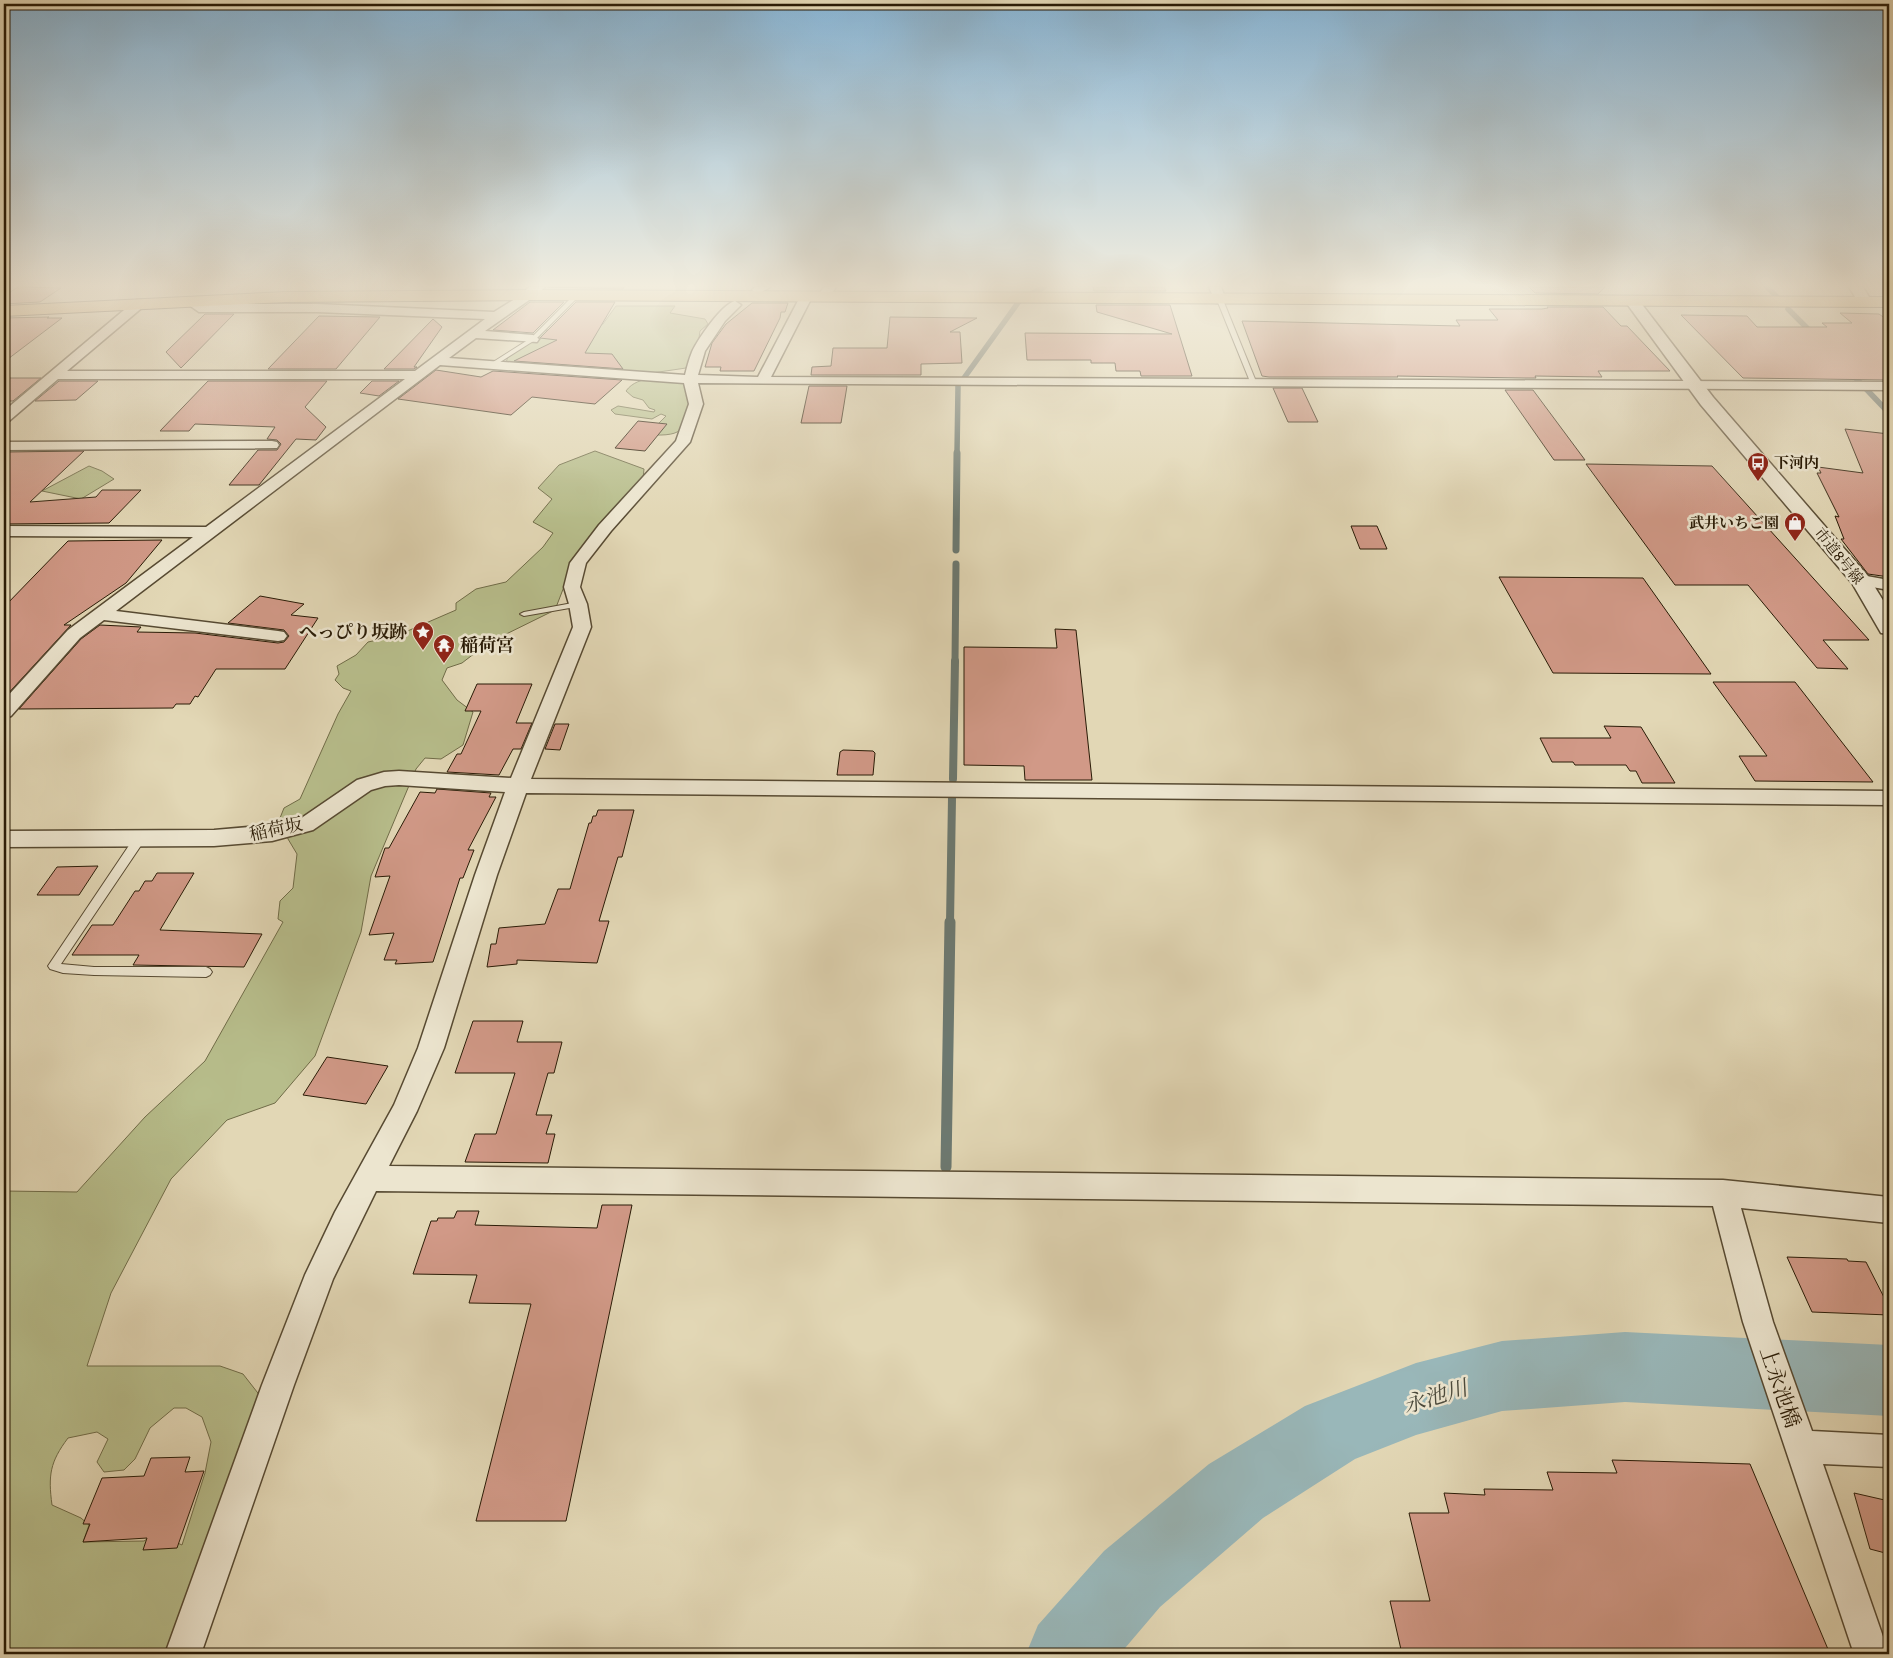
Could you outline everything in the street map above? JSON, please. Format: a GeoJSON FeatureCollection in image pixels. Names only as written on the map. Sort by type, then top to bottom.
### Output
{"type":"FeatureCollection","features":[{"type":"Feature","properties":{"kind":"street"},"geometry":{"type":"LineString","coordinates":[[4,418],[67,364]]}},
{"type":"Feature","properties":{"kind":"street"},"geometry":{"type":"LineString","coordinates":[[4,712],[74,634],[433,364]]}},
{"type":"Feature","properties":{"kind":"street"},"geometry":{"type":"LineString","coordinates":[[484,364],[690,379],[762,381],[1889,386]]}},
{"type":"Feature","properties":{"kind":"street"},"geometry":{"type":"LineString","coordinates":[[183,1654],[302,1322],[344,1221],[404,1111],[431,1048],[483,884],[518,786],[582,627],[578,604],[572,587],[578,563],[683,442],[696,404],[690,379],[695,364]]}},
{"type":"Feature","properties":{"kind":"street"},"geometry":{"type":"LineString","coordinates":[[762,381],[771,364]]}},
{"type":"Feature","properties":{"kind":"street","name":"市道8号線"},"geometry":{"type":"LineString","coordinates":[[1679,364],[1695,386],[1860,580],[1889,628]]}},
{"type":"Feature","properties":{"kind":"street"},"geometry":{"type":"LineString","coordinates":[[56,374],[419,375]]}},
{"type":"Feature","properties":{"kind":"street"},"geometry":{"type":"LineString","coordinates":[[4,446],[272,445]]}},
{"type":"Feature","properties":{"kind":"street"},"geometry":{"type":"LineString","coordinates":[[4,531],[212,532]]}},
{"type":"Feature","properties":{"kind":"street"},"geometry":{"type":"LineString","coordinates":[[1860,580],[1889,585]]}},
{"type":"Feature","properties":{"kind":"street"},"geometry":{"type":"LineString","coordinates":[[102,614],[278,636]]}},
{"type":"Feature","properties":{"kind":"street","name":"稲荷坂"},"geometry":{"type":"LineString","coordinates":[[4,839],[214,838],[272,833],[306,824],[364,785],[384,779],[400,778],[518,786],[1889,798]]}},
{"type":"Feature","properties":{"kind":"street"},"geometry":{"type":"LineString","coordinates":[[367,1178],[1723,1193],[1889,1210]]}},
{"type":"Feature","properties":{"kind":"street","name":"上永池橋"},"geometry":{"type":"LineString","coordinates":[[1723,1193],[1762,1334],[1872,1654]]}},
{"type":"Feature","properties":{"kind":"street"},"geometry":{"type":"LineString","coordinates":[[1799,1443],[1889,1451]]}},
{"type":"Feature","properties":{"kind":"lane"},"geometry":{"type":"LineString","coordinates":[[1246,364],[1254,384]]}},
{"type":"Feature","properties":{"kind":"lane"},"geometry":{"type":"LineString","coordinates":[[524,614],[578,604]]}},
{"type":"Feature","properties":{"kind":"lane"},"geometry":{"type":"LineString","coordinates":[[140,838],[54,966],[63,969],[206,972]]}},
{"type":"Feature","properties":{"kind":"green space"},"geometry":{"type":"Polygon","coordinates":[[[526,364],[688,364],[686,368],[652,373],[526,364]]]}},
{"type":"Feature","properties":{"kind":"green space"},"geometry":{"type":"Polygon","coordinates":[[[652,378],[683,378],[692,396],[686,421],[680,430],[674,433],[655,435],[658,424],[666,416],[661,414],[652,419],[615,414],[611,410],[618,406],[654,412],[655,410],[649,408],[643,400],[633,397],[626,391],[637,382],[652,378]]]}},
{"type":"Feature","properties":{"kind":"green space"},"geometry":{"type":"Polygon","coordinates":[[[595,451],[644,469],[643,479],[577,553],[555,610],[488,643],[462,663],[447,668],[442,680],[457,700],[473,712],[463,745],[441,759],[425,758],[416,769],[371,876],[361,932],[315,1056],[275,1103],[227,1120],[171,1179],[111,1293],[87,1366],[220,1366],[243,1374],[261,1397],[172,1654],[4,1654],[4,1191],[77,1192],[145,1117],[205,1061],[283,922],[278,919],[280,901],[293,888],[297,854],[288,839],[286,830],[278,823],[284,808],[300,799],[338,714],[351,691],[343,688],[335,680],[339,674],[337,666],[356,655],[368,642],[396,636],[456,610],[456,603],[476,589],[506,582],[543,547],[553,533],[533,522],[552,499],[538,488],[559,465],[595,451]],[[174,1408],[150,1428],[135,1459],[124,1470],[104,1472],[97,1462],[108,1439],[97,1432],[68,1438],[57,1454],[52,1469],[50,1485],[52,1505],[81,1518],[89,1525],[83,1542],[144,1541],[156,1533],[182,1545],[205,1473],[211,1442],[202,1417],[186,1408],[174,1408]]]}},
{"type":"Feature","properties":{"kind":"green space"},"geometry":{"type":"Polygon","coordinates":[[[89,466],[102,471],[114,479],[81,499],[42,491],[89,466]]]}},
{"type":"Feature","properties":{"kind":"building"},"geometry":{"type":"Polygon","coordinates":[[[272,364],[340,364],[336,369],[268,369],[272,364]]]}},
{"type":"Feature","properties":{"kind":"building"},"geometry":{"type":"Polygon","coordinates":[[[389,364],[416,364],[414,367],[417,367],[414,369],[384,369],[389,364]]]}},
{"type":"Feature","properties":{"kind":"building"},"geometry":{"type":"Polygon","coordinates":[[[560,364],[620,364],[623,369],[560,364]]]}},
{"type":"Feature","properties":{"kind":"building"},"geometry":{"type":"Polygon","coordinates":[[[706,364],[757,364],[754,371],[720,371],[721,367],[705,367],[706,364]]]}},
{"type":"Feature","properties":{"kind":"building"},"geometry":{"type":"Polygon","coordinates":[[[831,364],[921,364],[921,375],[811,375],[812,367],[831,366],[831,364]]]}},
{"type":"Feature","properties":{"kind":"building"},"geometry":{"type":"Polygon","coordinates":[[[1115,364],[1188,364],[1192,376],[1141,376],[1140,371],[1116,371],[1115,364]]]}},
{"type":"Feature","properties":{"kind":"building"},"geometry":{"type":"Polygon","coordinates":[[[1258,364],[1664,364],[1670,371],[1598,371],[1602,377],[1535,376],[1536,378],[1262,376],[1258,364]]]}},
{"type":"Feature","properties":{"kind":"building"},"geometry":{"type":"Polygon","coordinates":[[[1730,364],[1889,364],[1889,380],[1743,378],[1730,364]]]}},
{"type":"Feature","properties":{"kind":"building"},"geometry":{"type":"Polygon","coordinates":[[[436,370],[481,377],[493,371],[622,380],[595,404],[532,397],[511,415],[398,399],[436,370]]]}},
{"type":"Feature","properties":{"kind":"building"},"geometry":{"type":"Polygon","coordinates":[[[4,378],[41,378],[13,401],[4,401],[4,378]]]}},
{"type":"Feature","properties":{"kind":"building"},"geometry":{"type":"Polygon","coordinates":[[[59,381],[98,381],[76,400],[35,401],[59,381]]]}},
{"type":"Feature","properties":{"kind":"building"},"geometry":{"type":"Polygon","coordinates":[[[208,381],[327,381],[305,407],[326,427],[316,440],[296,439],[259,485],[229,485],[258,450],[277,450],[281,444],[277,440],[267,439],[275,427],[195,424],[189,431],[160,431],[208,381]]]}},
{"type":"Feature","properties":{"kind":"building"},"geometry":{"type":"Polygon","coordinates":[[[372,381],[399,381],[379,396],[360,393],[372,381]]]}},
{"type":"Feature","properties":{"kind":"building"},"geometry":{"type":"Polygon","coordinates":[[[809,386],[847,386],[841,423],[801,423],[809,386]]]}},
{"type":"Feature","properties":{"kind":"building"},"geometry":{"type":"Polygon","coordinates":[[[1273,388],[1302,388],[1318,422],[1288,422],[1273,388]]]}},
{"type":"Feature","properties":{"kind":"building"},"geometry":{"type":"Polygon","coordinates":[[[1505,390],[1533,390],[1585,460],[1554,460],[1505,390]]]}},
{"type":"Feature","properties":{"kind":"building"},"geometry":{"type":"Polygon","coordinates":[[[638,421],[667,424],[645,451],[615,448],[638,421]]]}},
{"type":"Feature","properties":{"kind":"building"},"geometry":{"type":"Polygon","coordinates":[[[1845,429],[1889,434],[1889,577],[1868,574],[1841,539],[1844,539],[1835,516],[1839,517],[1817,473],[1821,473],[1818,467],[1863,473],[1845,429]]]}},
{"type":"Feature","properties":{"kind":"building"},"geometry":{"type":"Polygon","coordinates":[[[84,451],[30,502],[96,497],[102,490],[141,490],[109,523],[4,524],[4,452],[84,451]]]}},
{"type":"Feature","properties":{"kind":"building"},"geometry":{"type":"Polygon","coordinates":[[[1586,464],[1712,466],[1869,640],[1823,640],[1848,669],[1817,668],[1748,585],[1675,585],[1586,464]]]}},
{"type":"Feature","properties":{"kind":"building"},"geometry":{"type":"Polygon","coordinates":[[[1351,526],[1377,526],[1387,549],[1360,549],[1351,526]]]}},
{"type":"Feature","properties":{"kind":"building"},"geometry":{"type":"Polygon","coordinates":[[[162,540],[126,583],[64,625],[71,625],[4,698],[4,607],[68,541],[162,540]]]}},
{"type":"Feature","properties":{"kind":"building"},"geometry":{"type":"Polygon","coordinates":[[[1499,577],[1643,578],[1711,674],[1553,673],[1499,577]]]}},
{"type":"Feature","properties":{"kind":"building"},"geometry":{"type":"Polygon","coordinates":[[[260,596],[304,604],[291,615],[318,618],[285,669],[216,669],[198,697],[195,696],[190,704],[176,704],[173,708],[19,709],[81,639],[100,625],[141,627],[137,632],[195,633],[278,643],[284,642],[289,636],[284,630],[228,623],[260,596]]]}},
{"type":"Feature","properties":{"kind":"building"},"geometry":{"type":"Polygon","coordinates":[[[1055,629],[1076,630],[1092,780],[1025,780],[1024,766],[964,765],[964,647],[1057,648],[1055,629]]]}},
{"type":"Feature","properties":{"kind":"building"},"geometry":{"type":"Polygon","coordinates":[[[1713,682],[1795,682],[1873,782],[1755,781],[1739,756],[1767,756],[1713,682]]]}},
{"type":"Feature","properties":{"kind":"building"},"geometry":{"type":"Polygon","coordinates":[[[477,684],[532,684],[516,723],[532,723],[521,749],[513,749],[499,775],[447,772],[457,754],[461,754],[481,711],[465,711],[477,684]]]}},
{"type":"Feature","properties":{"kind":"building"},"geometry":{"type":"Polygon","coordinates":[[[555,724],[569,724],[560,750],[545,749],[555,724]]]}},
{"type":"Feature","properties":{"kind":"building"},"geometry":{"type":"Polygon","coordinates":[[[1604,726],[1641,727],[1675,783],[1642,783],[1636,771],[1630,771],[1626,765],[1575,765],[1573,762],[1552,762],[1540,738],[1611,738],[1604,726]]]}},
{"type":"Feature","properties":{"kind":"building"},"geometry":{"type":"Polygon","coordinates":[[[843,750],[873,751],[875,753],[873,775],[837,775],[840,752],[843,750]]]}},
{"type":"Feature","properties":{"kind":"building"},"geometry":{"type":"Polygon","coordinates":[[[437,789],[491,793],[489,797],[496,797],[468,850],[474,850],[463,878],[460,878],[433,962],[395,964],[397,960],[384,960],[394,933],[369,935],[390,876],[375,877],[385,848],[389,848],[420,792],[435,793],[437,789]]]}},
{"type":"Feature","properties":{"kind":"building"},"geometry":{"type":"Polygon","coordinates":[[[598,810],[634,810],[622,857],[618,857],[599,921],[609,921],[597,963],[517,960],[517,964],[487,967],[491,944],[496,944],[499,928],[545,924],[558,889],[570,889],[589,823],[591,823],[593,816],[596,816],[598,810]]]}},
{"type":"Feature","properties":{"kind":"building"},"geometry":{"type":"Polygon","coordinates":[[[98,866],[79,895],[37,895],[57,867],[98,866]]]}},
{"type":"Feature","properties":{"kind":"building"},"geometry":{"type":"Polygon","coordinates":[[[157,873],[194,873],[160,930],[262,934],[244,967],[133,965],[139,955],[72,955],[92,925],[113,925],[135,891],[139,891],[145,881],[152,881],[157,873]]]}},
{"type":"Feature","properties":{"kind":"building"},"geometry":{"type":"Polygon","coordinates":[[[473,1021],[523,1021],[517,1042],[562,1042],[554,1073],[548,1073],[536,1115],[552,1115],[546,1134],[555,1134],[548,1163],[465,1162],[475,1134],[496,1134],[515,1073],[455,1073],[473,1021]]]}},
{"type":"Feature","properties":{"kind":"building"},"geometry":{"type":"Polygon","coordinates":[[[327,1057],[388,1066],[366,1104],[303,1095],[327,1057]]]}},
{"type":"Feature","properties":{"kind":"building"},"geometry":{"type":"Polygon","coordinates":[[[602,1205],[632,1205],[566,1521],[476,1521],[531,1304],[469,1303],[477,1275],[413,1274],[431,1221],[437,1221],[438,1218],[454,1218],[457,1211],[479,1211],[475,1225],[597,1228],[602,1205]]]}},
{"type":"Feature","properties":{"kind":"building"},"geometry":{"type":"Polygon","coordinates":[[[1787,1257],[1847,1259],[1848,1261],[1866,1262],[1889,1307],[1889,1315],[1812,1312],[1787,1257]]]}},
{"type":"Feature","properties":{"kind":"building"},"geometry":{"type":"Polygon","coordinates":[[[190,1457],[185,1472],[204,1471],[177,1548],[143,1550],[147,1538],[83,1542],[90,1524],[83,1524],[102,1478],[144,1476],[151,1458],[190,1457]]]}},
{"type":"Feature","properties":{"kind":"building"},"geometry":{"type":"Polygon","coordinates":[[[1612,1460],[1750,1464],[1830,1654],[1402,1654],[1390,1601],[1430,1601],[1409,1513],[1449,1513],[1444,1493],[1485,1495],[1484,1489],[1553,1490],[1547,1472],[1617,1473],[1612,1460]]]}},
{"type":"Feature","properties":{"kind":"building"},"geometry":{"type":"Polygon","coordinates":[[[1854,1493],[1889,1501],[1889,1554],[1870,1549],[1854,1493]]]}},
{"type":"Feature","properties":{"kind":"waterway"},"geometry":{"type":"LineString","coordinates":[[964,378],[974,364]]}},
{"type":"Feature","properties":{"kind":"waterway"},"geometry":{"type":"LineString","coordinates":[[1850,372],[1889,413]]}},
{"type":"Feature","properties":{"kind":"waterway"},"geometry":{"type":"LineString","coordinates":[[957,454],[958,386]]}},
{"type":"Feature","properties":{"kind":"waterway"},"geometry":{"type":"LineString","coordinates":[[956,550],[957,453]]}},
{"type":"Feature","properties":{"kind":"waterway"},"geometry":{"type":"LineString","coordinates":[[955,662],[956,564]]}},
{"type":"Feature","properties":{"kind":"waterway"},"geometry":{"type":"LineString","coordinates":[[953,779],[955,661]]}},
{"type":"Feature","properties":{"kind":"waterway"},"geometry":{"type":"LineString","coordinates":[[950,923],[952,798]]}},
{"type":"Feature","properties":{"kind":"waterway"},"geometry":{"type":"LineString","coordinates":[[946,1167],[950,922]]}},
{"type":"Feature","properties":{"kind":"waterway","name":"永池川"},"geometry":{"type":"LineString","coordinates":[[1067,1654],[1132,1579],[1236,1491],[1331,1432],[1416,1399],[1502,1376],[1625,1367],[1889,1381]]}},
{"type":"Feature","properties":{"kind":"place","name":"下河内"},"geometry":{"type":"Point","coordinates":[1758,482]}},
{"type":"Feature","properties":{"kind":"place","name":"武井いちご園"},"geometry":{"type":"Point","coordinates":[1795,542]}},
{"type":"Feature","properties":{"kind":"place","name":"へっぴり坂跡"},"geometry":{"type":"Point","coordinates":[423,651]}},
{"type":"Feature","properties":{"kind":"place","name":"稲荷宮"},"geometry":{"type":"Point","coordinates":[444,664]}}]}
